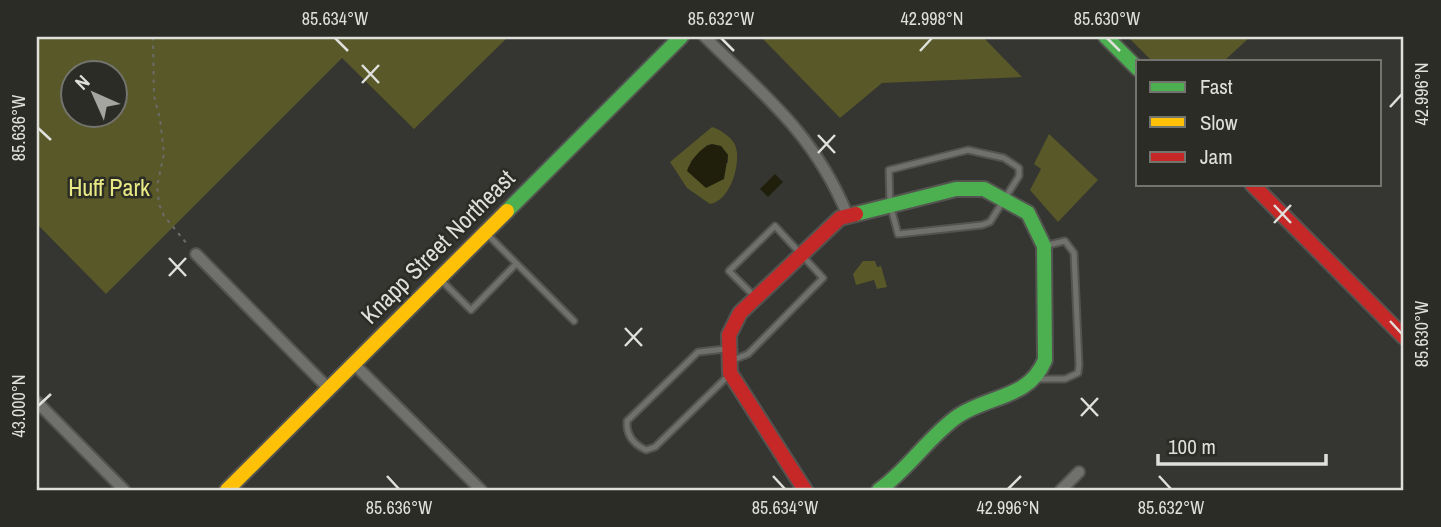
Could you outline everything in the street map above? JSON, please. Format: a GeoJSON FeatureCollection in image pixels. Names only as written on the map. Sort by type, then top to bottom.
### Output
{"type":"FeatureCollection","features":[{"type":"Feature","properties":{"kind":"street","name":"Knapp Street Northeast"},"geometry":{"type":"LineString","coordinates":[[227,490],[681,37]]}},
{"type":"Feature","properties":{"kind":"street"},"geometry":{"type":"LineString","coordinates":[[705,37],[808,141],[835,184],[847,214]]}},
{"type":"Feature","properties":{"kind":"street"},"geometry":{"type":"LineString","coordinates":[[1106,37],[1136,67]]}},
{"type":"Feature","properties":{"kind":"street"},"geometry":{"type":"LineString","coordinates":[[1254,186],[1404,337]]}},
{"type":"Feature","properties":{"kind":"street"},"geometry":{"type":"LineString","coordinates":[[806,490],[792,474],[730,361],[729,335],[740,313],[801,253],[847,214],[956,189],[984,188],[1028,213],[1044,246],[1045,360],[1042,372],[1008,398],[981,405],[957,418],[879,490]]}},
{"type":"Feature","properties":{"kind":"street"},"geometry":{"type":"LineString","coordinates":[[196,254],[329,389]]}},
{"type":"Feature","properties":{"kind":"street"},"geometry":{"type":"LineString","coordinates":[[354,364],[475,488]]}},
{"type":"Feature","properties":{"kind":"street"},"geometry":{"type":"LineString","coordinates":[[37,402],[124,490]]}},
{"type":"Feature","properties":{"kind":"street"},"geometry":{"type":"LineString","coordinates":[[1061,490],[1079,472]]}},
{"type":"Feature","properties":{"kind":"lane"},"geometry":{"type":"LineString","coordinates":[[968,150],[1004,158],[1019,168],[1019,176],[987,224],[898,234],[890,204],[887,177],[892,167],[968,150]]}},
{"type":"Feature","properties":{"kind":"lane"},"geometry":{"type":"LineString","coordinates":[[730,361],[698,352],[627,421],[633,442],[646,450],[654,447],[730,361],[748,354],[823,278],[775,226],[729,271],[755,298]]}},
{"type":"Feature","properties":{"kind":"lane"},"geometry":{"type":"LineString","coordinates":[[485,232],[574,321]]}},
{"type":"Feature","properties":{"kind":"lane"},"geometry":{"type":"LineString","coordinates":[[1034,379],[1065,379],[1078,373],[1079,365],[1074,253],[1065,241],[1044,246]]}},
{"type":"Feature","properties":{"kind":"lane"},"geometry":{"type":"LineString","coordinates":[[439,278],[471,310],[516,264]]}},
{"type":"Feature","properties":{"kind":"path"},"geometry":{"type":"LineString","coordinates":[[153,37],[154,96],[164,154],[157,186],[159,204],[164,216],[196,254]]}},
{"type":"Feature","properties":{"kind":"green space","name":"Huff Park"},"geometry":{"type":"Polygon","coordinates":[[[37,37],[508,37],[414,129],[342,58],[106,294],[37,224],[37,37]]]}},
{"type":"Feature","properties":{"kind":"green space"},"geometry":{"type":"Polygon","coordinates":[[[761,37],[983,37],[1022,77],[882,83],[840,118],[761,37]]]}},
{"type":"Feature","properties":{"kind":"green space"},"geometry":{"type":"Polygon","coordinates":[[[1128,37],[1250,37],[1225,60],[1151,60],[1128,37]]]}},
{"type":"Feature","properties":{"kind":"green space"},"geometry":{"type":"Polygon","coordinates":[[[712,127],[730,138],[734,143],[737,158],[730,187],[718,201],[710,204],[687,188],[670,162],[712,127]],[[707,145],[690,162],[728,163],[728,155],[721,146],[707,145]]]}},
{"type":"Feature","properties":{"kind":"green space"},"geometry":{"type":"Polygon","coordinates":[[[1049,134],[1098,180],[1058,222],[1030,190],[1041,169],[1034,164],[1049,134]]]}},
{"type":"Feature","properties":{"kind":"green space"},"geometry":{"type":"Polygon","coordinates":[[[863,261],[875,261],[877,267],[881,266],[887,287],[877,289],[874,280],[856,285],[853,274],[863,261]]]}},
{"type":"Feature","properties":{"kind":"shaded area"},"geometry":{"type":"Polygon","coordinates":[[[712,144],[721,146],[728,155],[724,179],[706,188],[687,171],[697,154],[712,144]]]}},
{"type":"Feature","properties":{"kind":"shaded area"},"geometry":{"type":"Polygon","coordinates":[[[775,174],[783,182],[768,197],[760,189],[775,174]]]}},
{"type":"Feature","properties":{"kind":"traffic: fast"},"geometry":{"type":"LineString","coordinates":[[507,211],[681,37]]}},
{"type":"Feature","properties":{"kind":"traffic: fast"},"geometry":{"type":"LineString","coordinates":[[1106,37],[1136,67]]}},
{"type":"Feature","properties":{"kind":"traffic: fast"},"geometry":{"type":"LineString","coordinates":[[856,214],[956,189],[984,189],[1028,213],[1044,246],[1045,360],[1038,373],[1019,389],[970,409],[947,424],[900,473],[879,490]]}},
{"type":"Feature","properties":{"kind":"traffic: slow"},"geometry":{"type":"LineString","coordinates":[[227,490],[507,211]]}},
{"type":"Feature","properties":{"kind":"traffic: jam"},"geometry":{"type":"LineString","coordinates":[[1254,186],[1404,337]]}},
{"type":"Feature","properties":{"kind":"traffic: jam"},"geometry":{"type":"LineString","coordinates":[[805,490],[730,373],[729,335],[740,313],[840,218],[856,214]]}}]}
